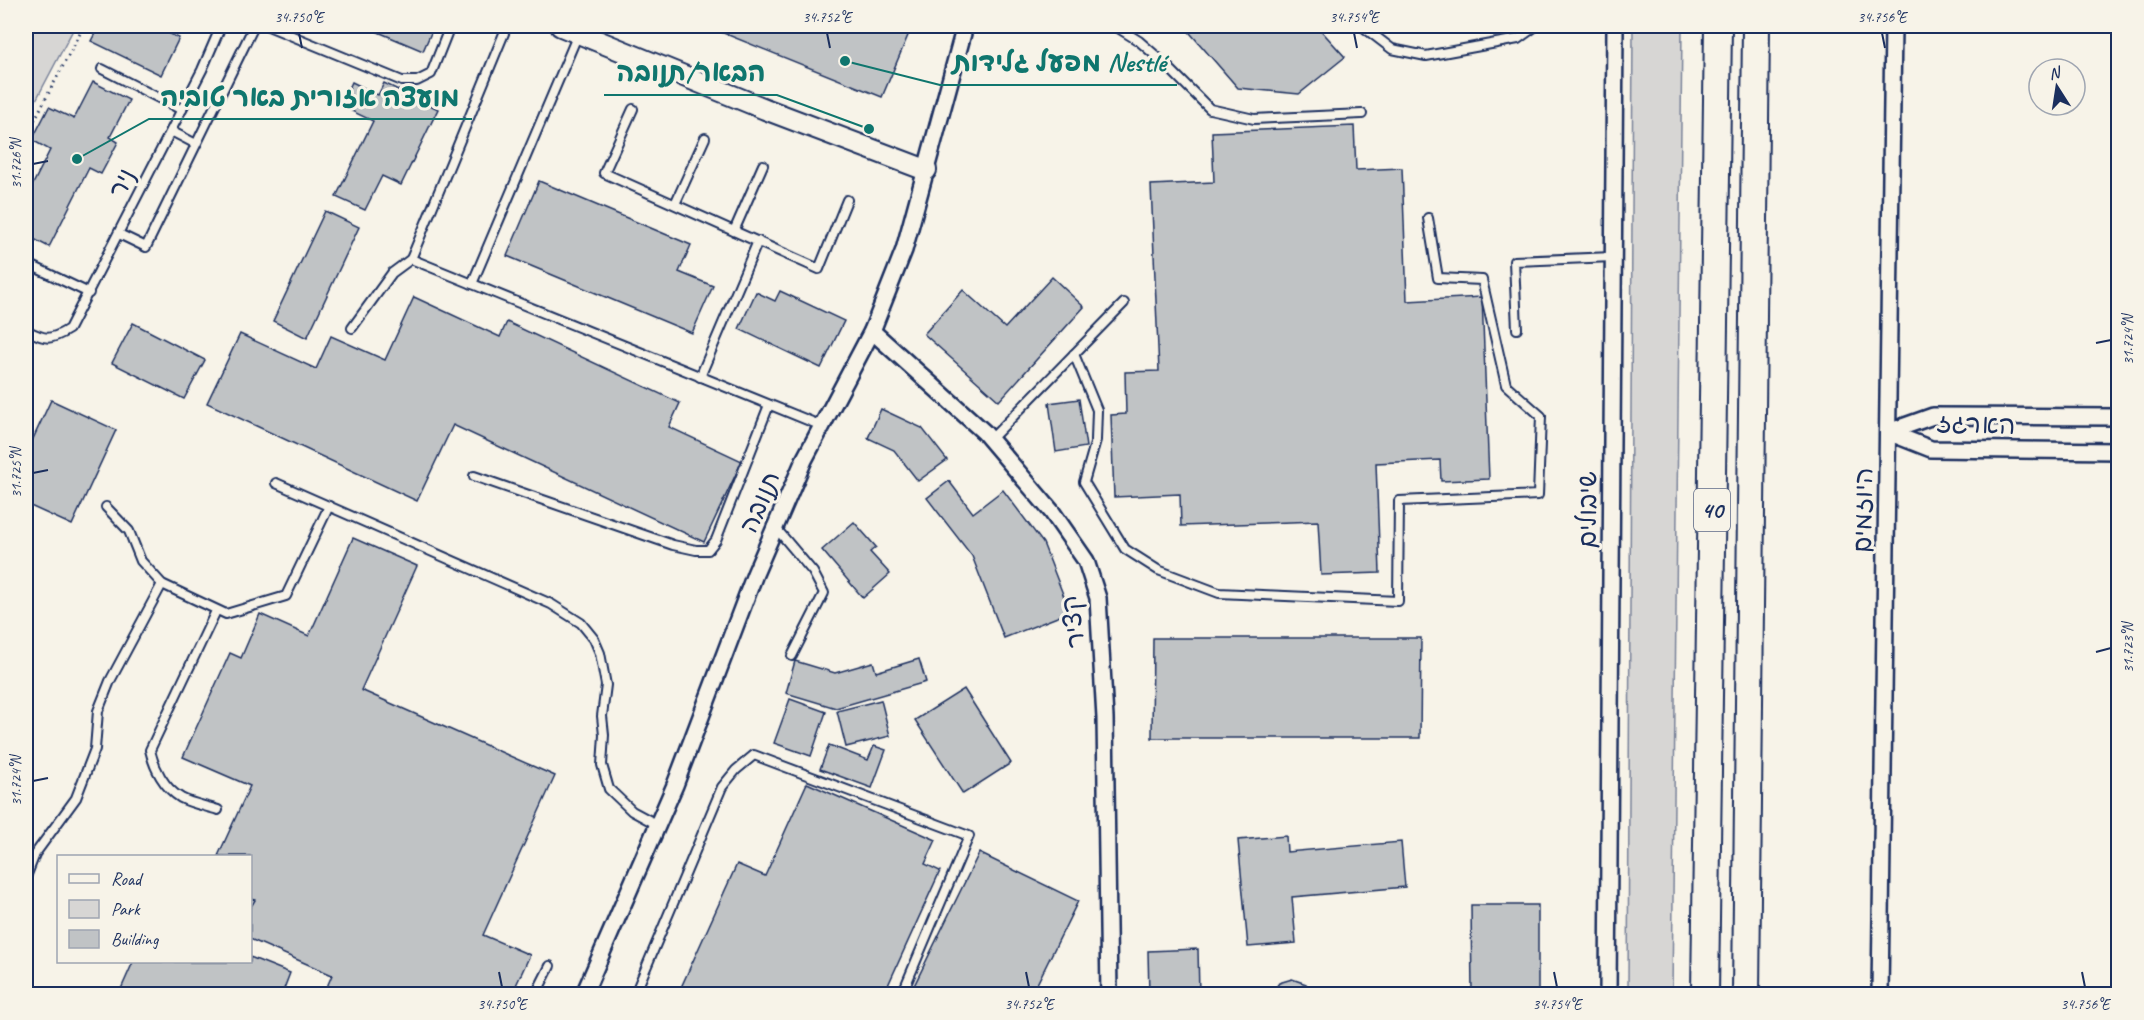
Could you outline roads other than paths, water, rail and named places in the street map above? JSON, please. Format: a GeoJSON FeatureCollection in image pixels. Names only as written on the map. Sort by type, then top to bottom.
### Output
{"type":"FeatureCollection","features":[{"type":"Feature","properties":{"kind":"highway","name":"40"},"geometry":{"type":"LineString","coordinates":[[1705,994],[1718,26]]}},
{"type":"Feature","properties":{"kind":"highway","name":"40"},"geometry":{"type":"LineString","coordinates":[[1746,994],[1756,26]]}},
{"type":"Feature","properties":{"kind":"street","name":"תנובה"},"geometry":{"type":"LineString","coordinates":[[584,994],[675,785],[775,527],[822,426],[872,331],[904,250],[965,26]]}},
{"type":"Feature","properties":{"kind":"street","name":"שיבולים"},"geometry":{"type":"LineString","coordinates":[[1608,994],[1615,26]]}},
{"type":"Feature","properties":{"kind":"street","name":"היוזמים"},"geometry":{"type":"LineString","coordinates":[[1880,994],[1893,26]]}},
{"type":"Feature","properties":{"kind":"street"},"geometry":{"type":"LineString","coordinates":[[570,29],[765,109],[926,170]]}},
{"type":"Feature","properties":{"kind":"street","name":"קציר"},"geometry":{"type":"LineString","coordinates":[[872,331],[990,440],[1052,512],[1086,561],[1098,598],[1105,718],[1109,994]]}},
{"type":"Feature","properties":{"kind":"street","name":"הארגז"},"geometry":{"type":"LineString","coordinates":[[1888,432],[1934,416],[2118,417]]}},
{"type":"Feature","properties":{"kind":"street","name":"הארגז"},"geometry":{"type":"LineString","coordinates":[[1888,432],[1932,449],[2118,451]]}},
{"type":"Feature","properties":{"kind":"lane","name":"ניר"},"geometry":{"type":"LineString","coordinates":[[26,330],[40,337],[55,338],[69,329],[182,110],[221,26]]}},
{"type":"Feature","properties":{"kind":"lane"},"geometry":{"type":"LineString","coordinates":[[119,234],[146,247],[255,26]]}},
{"type":"Feature","properties":{"kind":"lane"},"geometry":{"type":"LineString","coordinates":[[268,26],[402,81],[417,81],[431,74],[450,26]]}},
{"type":"Feature","properties":{"kind":"lane"},"geometry":{"type":"LineString","coordinates":[[352,328],[392,273],[411,259],[507,26]]}},
{"type":"Feature","properties":{"kind":"lane"},"geometry":{"type":"LineString","coordinates":[[1115,26],[1139,41],[1163,62],[1209,109],[1254,119],[1362,114]]}},
{"type":"Feature","properties":{"kind":"lane"},"geometry":{"type":"LineString","coordinates":[[1362,26],[1392,49],[1426,56],[1518,39],[1536,26]]}},
{"type":"Feature","properties":{"kind":"lane"},"geometry":{"type":"LineString","coordinates":[[472,284],[570,29]]}},
{"type":"Feature","properties":{"kind":"lane"},"geometry":{"type":"LineString","coordinates":[[102,69],[182,110]]}},
{"type":"Feature","properties":{"kind":"lane"},"geometry":{"type":"LineString","coordinates":[[633,109],[604,173],[758,242],[819,268],[848,201]]}},
{"type":"Feature","properties":{"kind":"lane"},"geometry":{"type":"LineString","coordinates":[[171,131],[196,144]]}},
{"type":"Feature","properties":{"kind":"lane"},"geometry":{"type":"LineString","coordinates":[[675,204],[705,138]]}},
{"type":"Feature","properties":{"kind":"lane"},"geometry":{"type":"LineString","coordinates":[[734,231],[763,165]]}},
{"type":"Feature","properties":{"kind":"lane"},"geometry":{"type":"LineString","coordinates":[[1074,354],[1097,410],[1096,440],[1084,482],[1125,549],[1158,570],[1219,593],[1398,601],[1399,501],[1538,495],[1541,416],[1506,385],[1482,280],[1438,278],[1428,218]]}},
{"type":"Feature","properties":{"kind":"lane"},"geometry":{"type":"LineString","coordinates":[[700,377],[758,242]]}},
{"type":"Feature","properties":{"kind":"lane"},"geometry":{"type":"LineString","coordinates":[[1517,329],[1514,261],[1613,257]]}},
{"type":"Feature","properties":{"kind":"lane"},"geometry":{"type":"LineString","coordinates":[[411,259],[822,426]]}},
{"type":"Feature","properties":{"kind":"lane"},"geometry":{"type":"LineString","coordinates":[[26,263],[89,293]]}},
{"type":"Feature","properties":{"kind":"lane"},"geometry":{"type":"LineString","coordinates":[[990,440],[1124,303]]}},
{"type":"Feature","properties":{"kind":"lane"},"geometry":{"type":"LineString","coordinates":[[474,476],[673,545],[708,550],[716,540],[769,405]]}},
{"type":"Feature","properties":{"kind":"lane"},"geometry":{"type":"LineString","coordinates":[[276,483],[551,604],[580,623],[594,639],[600,653],[606,686],[602,716],[604,735],[602,765],[609,789],[632,811],[658,825]]}},
{"type":"Feature","properties":{"kind":"lane"},"geometry":{"type":"LineString","coordinates":[[106,507],[129,531],[141,561],[162,584],[226,614],[286,596],[329,506]]}},
{"type":"Feature","properties":{"kind":"lane"},"geometry":{"type":"LineString","coordinates":[[775,527],[813,572],[824,593],[792,656]]}},
{"type":"Feature","properties":{"kind":"lane"},"geometry":{"type":"LineString","coordinates":[[26,877],[35,854],[76,798],[95,749],[98,711],[110,681],[162,584]]}},
{"type":"Feature","properties":{"kind":"lane"},"geometry":{"type":"LineString","coordinates":[[216,611],[150,750],[154,768],[162,780],[180,797],[218,810]]}},
{"type":"Feature","properties":{"kind":"lane"},"geometry":{"type":"LineString","coordinates":[[635,994],[723,787],[736,770],[754,755],[969,836],[902,994]]}},
{"type":"Feature","properties":{"kind":"lane"},"geometry":{"type":"LineString","coordinates":[[536,994],[550,966]]}},
{"type":"Feature","properties":{"kind":"place","name":"מפעל גלידות Nestlé"},"geometry":{"type":"Point","coordinates":[845,61]}},
{"type":"Feature","properties":{"kind":"place","name":"הבאר/תנובה"},"geometry":{"type":"Point","coordinates":[869,129]}},
{"type":"Feature","properties":{"kind":"place","name":"מועצה אזורית באר טוביה"},"geometry":{"type":"Point","coordinates":[77,159]}}]}
